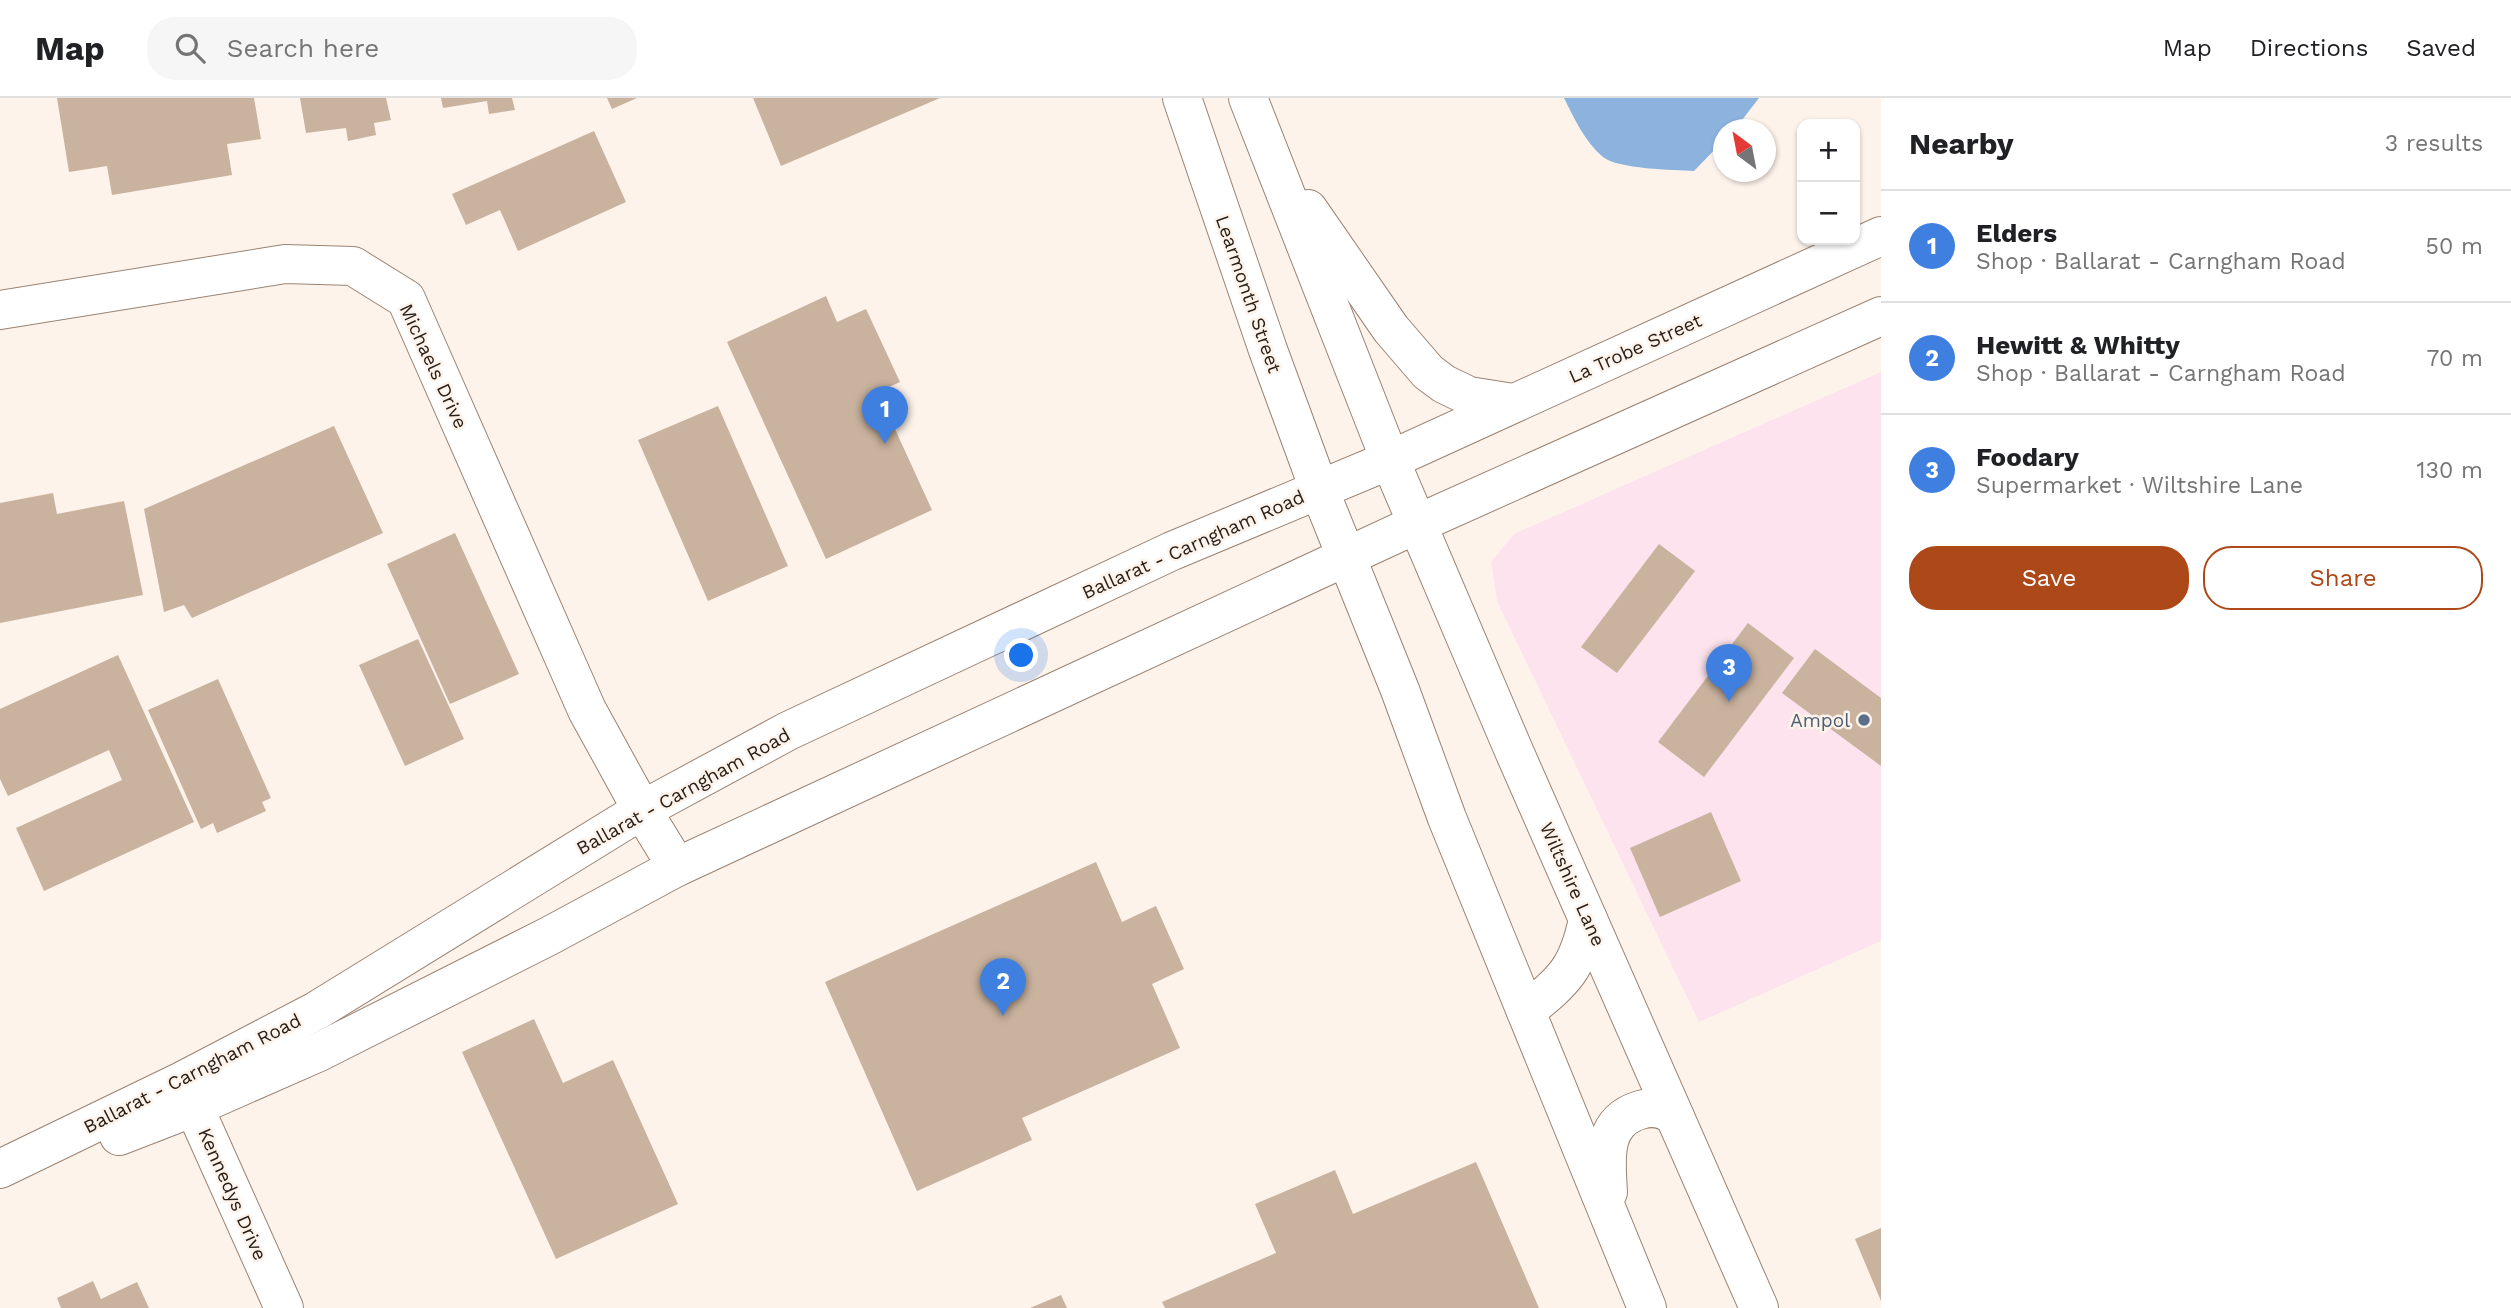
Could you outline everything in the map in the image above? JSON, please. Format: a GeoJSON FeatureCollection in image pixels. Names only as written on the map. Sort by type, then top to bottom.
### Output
{"type":"FeatureCollection","features":[{"type":"Feature","properties":{"kind":"main road","name":"Learmonth Street"},"geometry":{"type":"LineString","coordinates":[[1182,98],[1268,350],[1319,489]]}},
{"type":"Feature","properties":{"kind":"main road"},"geometry":{"type":"LineString","coordinates":[[1248,98],[1390,460]]}},
{"type":"Feature","properties":{"kind":"main road"},"geometry":{"type":"LineString","coordinates":[[1270,152],[1391,329],[1428,372],[1468,396],[1513,403]]}},
{"type":"Feature","properties":{"kind":"main road","name":"La Trobe Street"},"geometry":{"type":"LineString","coordinates":[[1390,460],[1881,236]]}},
{"type":"Feature","properties":{"kind":"main road","name":"Michaels Drive"},"geometry":{"type":"LineString","coordinates":[[0,310],[285,264],[353,265],[406,299],[587,710],[677,867]]}},
{"type":"Feature","properties":{"kind":"main road"},"geometry":{"type":"LineString","coordinates":[[1754,294],[1853,274],[1881,265]]}},
{"type":"Feature","properties":{"kind":"main road"},"geometry":{"type":"LineString","coordinates":[[1417,524],[1881,316]]}},
{"type":"Feature","properties":{"kind":"main road","name":"Ballarat - Carngham Road"},"geometry":{"type":"LineString","coordinates":[[0,1178],[137,1130],[316,1011],[642,810],[788,731],[1172,551],[1390,460]]}},
{"type":"Feature","properties":{"kind":"main road","name":"Wiltshire Lane"},"geometry":{"type":"LineString","coordinates":[[1390,460],[1759,1308]]}},
{"type":"Feature","properties":{"kind":"main road"},"geometry":{"type":"LineString","coordinates":[[1319,489],[1400,690],[1447,818],[1647,1308]]}},
{"type":"Feature","properties":{"kind":"main road","name":"Ballarat - Carngham Road"},"geometry":{"type":"LineString","coordinates":[[0,1169],[188,1094],[319,1052],[549,936],[677,867],[1417,524]]}},
{"type":"Feature","properties":{"kind":"main road"},"geometry":{"type":"LineString","coordinates":[[1525,1011],[1556,985],[1574,965],[1588,919]]}},
{"type":"Feature","properties":{"kind":"main road","name":"Kennedys Drive"},"geometry":{"type":"LineString","coordinates":[[188,1094],[284,1308]]}},
{"type":"Feature","properties":{"kind":"main road"},"geometry":{"type":"LineString","coordinates":[[1609,1212],[1607,1159],[1614,1126],[1625,1115],[1645,1108],[1660,1108],[1675,1117]]}},
{"type":"Feature","properties":{"kind":"shaded area"},"geometry":{"type":"Polygon","coordinates":[[[1881,372],[1881,941],[1699,1022],[1497,601],[1491,562],[1514,534],[1881,372]]]}},
{"type":"Feature","properties":{"kind":"water"},"geometry":{"type":"Polygon","coordinates":[[[1564,98],[1759,98],[1743,119],[1713,119],[1713,151],[1694,171],[1646,168],[1610,161],[1597,151],[1576,122],[1564,98]]]}},
{"type":"Feature","properties":{"kind":"building"},"geometry":{"type":"Polygon","coordinates":[[[57,98],[254,98],[261,139],[227,144],[232,175],[112,195],[107,166],[69,172],[57,98]]]}},
{"type":"Feature","properties":{"kind":"building"},"geometry":{"type":"Polygon","coordinates":[[[300,98],[386,98],[391,120],[374,123],[376,135],[348,141],[346,128],[306,133],[300,98]]]}},
{"type":"Feature","properties":{"kind":"building"},"geometry":{"type":"Polygon","coordinates":[[[441,98],[512,98],[515,110],[489,114],[487,101],[443,108],[441,98]]]}},
{"type":"Feature","properties":{"kind":"building"},"geometry":{"type":"Polygon","coordinates":[[[607,98],[637,98],[612,109],[607,98]]]}},
{"type":"Feature","properties":{"kind":"building"},"geometry":{"type":"Polygon","coordinates":[[[753,98],[940,98],[781,166],[753,98]]]}},
{"type":"Feature","properties":{"kind":"building"},"geometry":{"type":"Polygon","coordinates":[[[594,131],[626,202],[518,251],[500,210],[466,225],[452,194],[594,131]]]}},
{"type":"Feature","properties":{"kind":"building"},"geometry":{"type":"Polygon","coordinates":[[[826,296],[837,322],[866,309],[900,382],[878,392],[932,510],[826,559],[727,342],[826,296]]]}},
{"type":"Feature","properties":{"kind":"building"},"geometry":{"type":"Polygon","coordinates":[[[718,406],[788,566],[708,601],[638,440],[718,406]]]}},
{"type":"Feature","properties":{"kind":"building"},"geometry":{"type":"Polygon","coordinates":[[[334,426],[383,533],[192,618],[184,605],[164,612],[144,509],[334,426]]]}},
{"type":"Feature","properties":{"kind":"building"},"geometry":{"type":"Polygon","coordinates":[[[53,493],[57,514],[124,501],[143,595],[0,623],[0,503],[53,493]]]}},
{"type":"Feature","properties":{"kind":"building"},"geometry":{"type":"Polygon","coordinates":[[[455,533],[519,674],[450,704],[387,564],[455,533]]]}},
{"type":"Feature","properties":{"kind":"building"},"geometry":{"type":"Polygon","coordinates":[[[1659,544],[1695,571],[1617,673],[1581,647],[1659,544]]]}},
{"type":"Feature","properties":{"kind":"building"},"geometry":{"type":"Polygon","coordinates":[[[1748,623],[1794,658],[1704,777],[1658,742],[1748,623]]]}},
{"type":"Feature","properties":{"kind":"building"},"geometry":{"type":"Polygon","coordinates":[[[418,639],[464,739],[405,766],[359,665],[418,639]]]}},
{"type":"Feature","properties":{"kind":"building"},"geometry":{"type":"Polygon","coordinates":[[[1815,649],[1881,698],[1881,766],[1782,693],[1815,649]]]}},
{"type":"Feature","properties":{"kind":"building"},"geometry":{"type":"Polygon","coordinates":[[[118,655],[194,822],[44,891],[16,828],[122,780],[109,750],[8,796],[0,779],[0,709],[118,655]]]}},
{"type":"Feature","properties":{"kind":"building"},"geometry":{"type":"Polygon","coordinates":[[[218,679],[271,798],[262,802],[266,811],[217,833],[213,823],[201,829],[148,710],[218,679]]]}},
{"type":"Feature","properties":{"kind":"building"},"geometry":{"type":"Polygon","coordinates":[[[1711,812],[1741,881],[1660,917],[1630,848],[1711,812]]]}},
{"type":"Feature","properties":{"kind":"building"},"geometry":{"type":"Polygon","coordinates":[[[1096,862],[1122,922],[1156,906],[1184,969],[1152,984],[1180,1048],[1022,1118],[1032,1140],[917,1191],[825,982],[1096,862]]]}},
{"type":"Feature","properties":{"kind":"building"},"geometry":{"type":"Polygon","coordinates":[[[534,1019],[563,1083],[613,1060],[678,1204],[556,1259],[462,1052],[534,1019]]]}},
{"type":"Feature","properties":{"kind":"building"},"geometry":{"type":"Polygon","coordinates":[[[1476,1162],[1539,1308],[1165,1308],[1162,1302],[1276,1253],[1255,1204],[1335,1170],[1353,1214],[1476,1162]]]}},
{"type":"Feature","properties":{"kind":"building"},"geometry":{"type":"Polygon","coordinates":[[[1881,1228],[1881,1301],[1855,1239],[1881,1228]]]}},
{"type":"Feature","properties":{"kind":"building"},"geometry":{"type":"Polygon","coordinates":[[[93,1281],[101,1299],[137,1282],[149,1308],[61,1308],[57,1298],[93,1281]]]}},
{"type":"Feature","properties":{"kind":"building"},"geometry":{"type":"Polygon","coordinates":[[[1061,1295],[1067,1308],[1030,1308],[1061,1295]]]}},
{"type":"Feature","properties":{"kind":"place","name":"Elders"},"geometry":{"type":"Point","coordinates":[885,444]}},
{"type":"Feature","properties":{"kind":"place","name":"Foodary"},"geometry":{"type":"Point","coordinates":[1729,702]}},
{"type":"Feature","properties":{"kind":"place","name":"Ampol"},"geometry":{"type":"Point","coordinates":[1864,720]}},
{"type":"Feature","properties":{"kind":"place","name":"Hewitt & Whitty"},"geometry":{"type":"Point","coordinates":[1003,1016]}}]}
